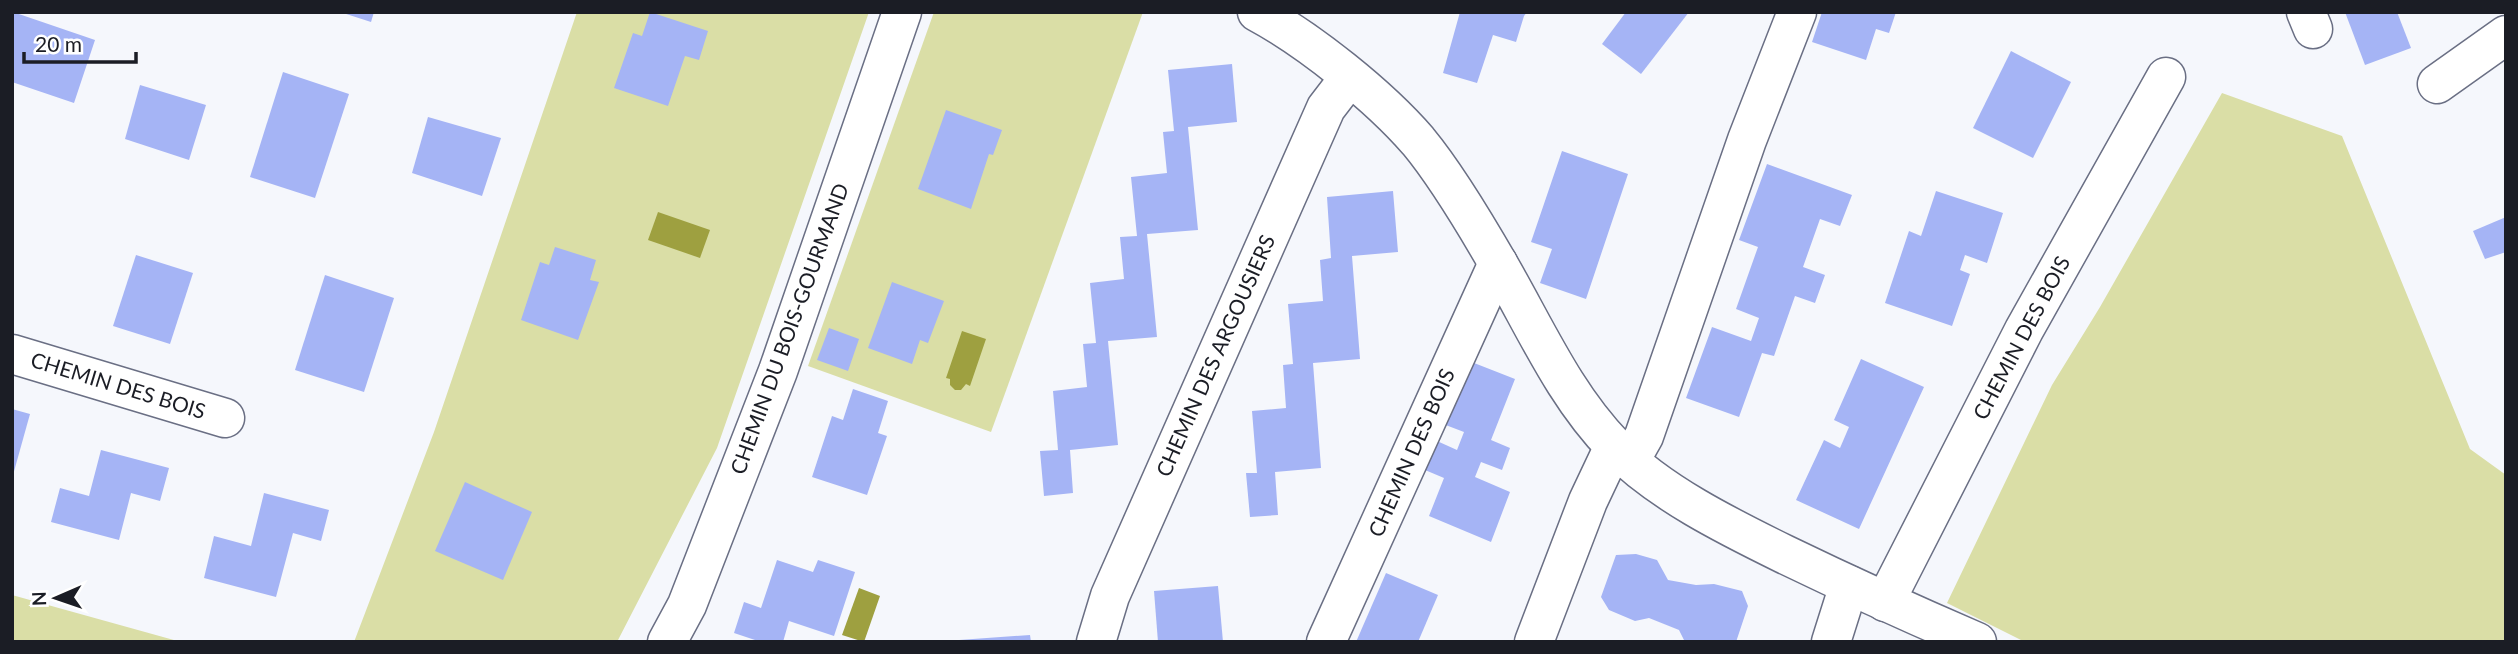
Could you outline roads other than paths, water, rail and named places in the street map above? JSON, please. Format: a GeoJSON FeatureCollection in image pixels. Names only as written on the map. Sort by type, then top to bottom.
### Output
{"type":"FeatureCollection","features":[{"type":"Feature","properties":{"kind":"street","name":"CHEMIN DU BOIS-GOURMAND"},"geometry":{"type":"LineString","coordinates":[[667,642],[687,605],[778,371],[902,12]]}},
{"type":"Feature","properties":{"kind":"street"},"geometry":{"type":"LineString","coordinates":[[1257,12],[1308,45],[1349,78],[1394,116],[1418,142],[1441,172],[1498,263],[1568,389],[1622,454],[1668,488],[1734,530],[1885,602],[1977,642]]}},
{"type":"Feature","properties":{"kind":"street"},"geometry":{"type":"LineString","coordinates":[[1534,642],[1588,501],[1622,454],[1644,436],[1747,140],[1797,12]]}},
{"type":"Feature","properties":{"kind":"street"},"geometry":{"type":"LineString","coordinates":[[2437,84],[2506,35]]}},
{"type":"Feature","properties":{"kind":"street","name":"CHEMIN DES BOIS"},"geometry":{"type":"LineString","coordinates":[[1885,602],[2024,330],[2166,77]]}},
{"type":"Feature","properties":{"kind":"street","name":"CHEMIN DES ARGOUSIERS"},"geometry":{"type":"LineString","coordinates":[[1096,642],[1111,596],[1326,108],[1349,78]]}},
{"type":"Feature","properties":{"kind":"street","name":"CHEMIN DES BOIS"},"geometry":{"type":"LineString","coordinates":[[1326,642],[1498,263]]}},
{"type":"Feature","properties":{"kind":"street","name":"CHEMIN DES BOIS"},"geometry":{"type":"LineString","coordinates":[[12,354],[225,418]]}},
{"type":"Feature","properties":{"kind":"street"},"geometry":{"type":"LineString","coordinates":[[1831,642],[1849,585]]}}]}
